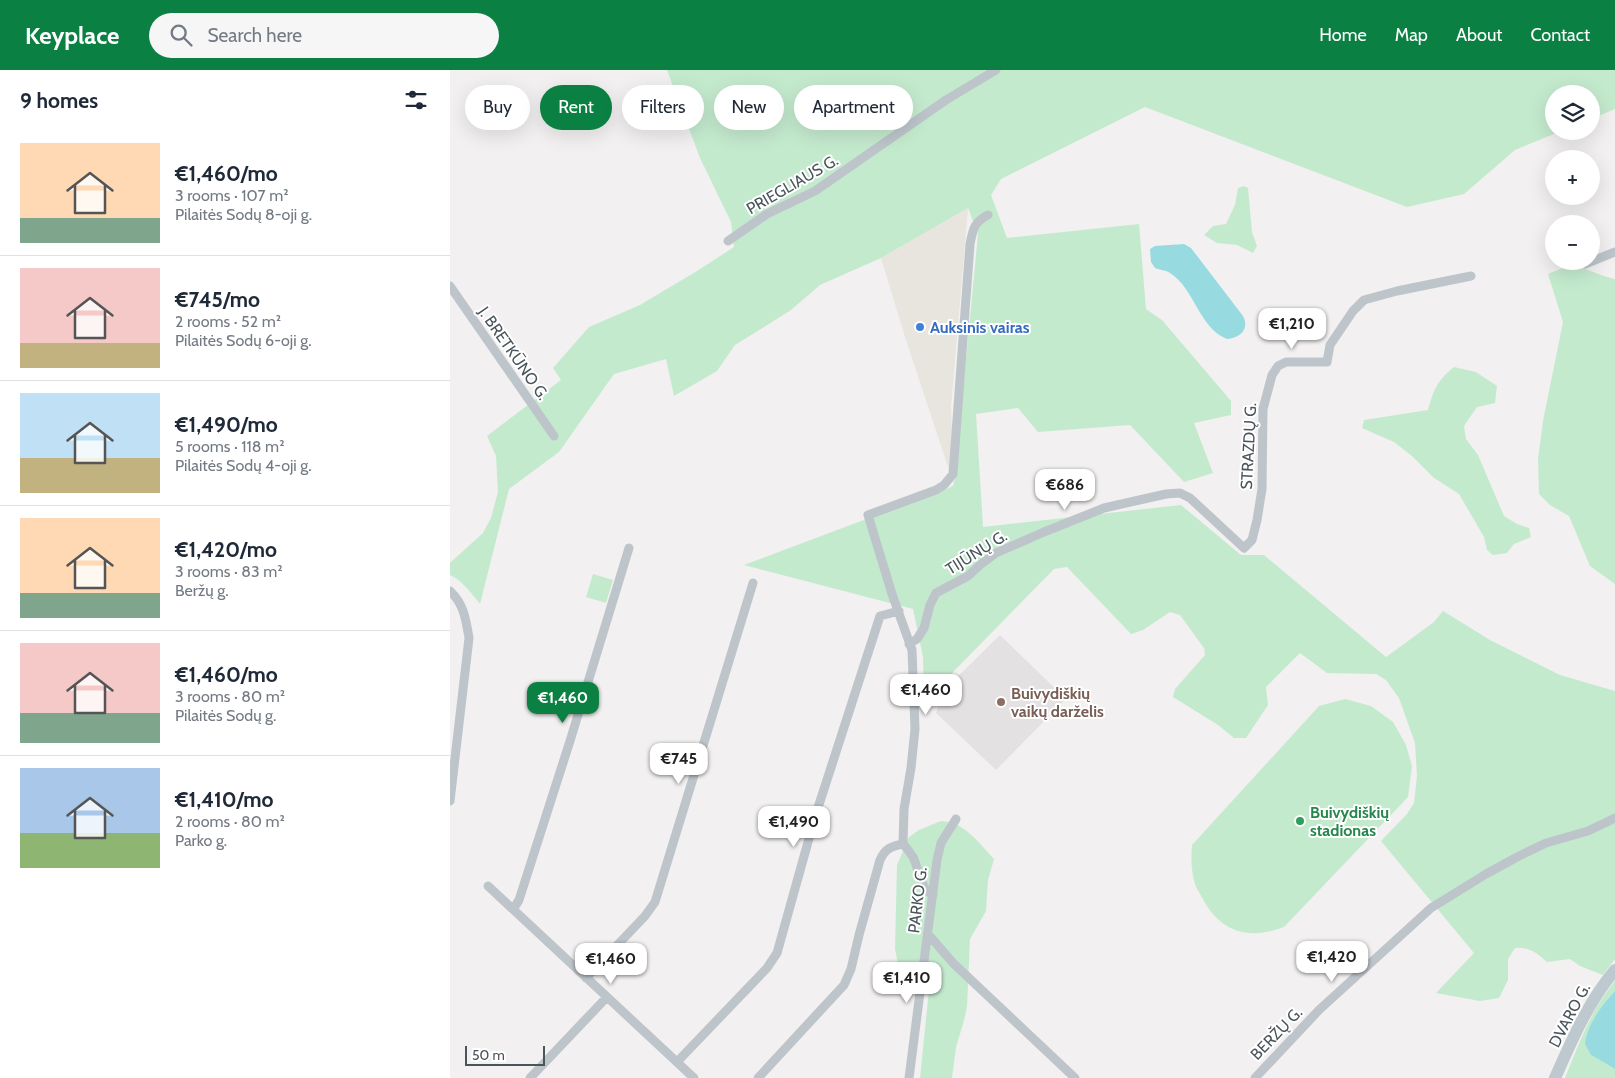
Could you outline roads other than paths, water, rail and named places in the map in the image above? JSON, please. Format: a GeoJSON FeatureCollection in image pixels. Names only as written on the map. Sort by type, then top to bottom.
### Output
{"type":"FeatureCollection","features":[{"type":"Feature","properties":{"kind":"main road","name":"DVARO G."},"geometry":{"type":"LineString","coordinates":[[1555,1078],[1594,998],[1615,970]]}},
{"type":"Feature","properties":{"kind":"street","name":"PRIEGLIAUS G."},"geometry":{"type":"LineString","coordinates":[[728,241],[767,214],[815,191],[946,100],[996,70]]}},
{"type":"Feature","properties":{"kind":"street"},"geometry":{"type":"LineString","coordinates":[[933,895],[927,892],[924,887],[912,856],[904,844],[904,809],[911,768],[914,729],[912,650],[892,594],[868,515],[936,490],[944,485],[953,474],[970,244],[976,222],[988,215]]}},
{"type":"Feature","properties":{"kind":"street"},"geometry":{"type":"LineString","coordinates":[[1600,258],[1615,252]]}},
{"type":"Feature","properties":{"kind":"street","name":"STRAZDŲ G."},"geometry":{"type":"LineString","coordinates":[[1244,548],[1252,540],[1258,520],[1262,489],[1263,409],[1272,374],[1278,366],[1286,362],[1327,362],[1330,345],[1353,311],[1364,300],[1397,291],[1471,276]]}},
{"type":"Feature","properties":{"kind":"street","name":"J. BRETKŪNO G."},"geometry":{"type":"LineString","coordinates":[[450,286],[554,436]]}},
{"type":"Feature","properties":{"kind":"street","name":"TIJŪNŲ G."},"geometry":{"type":"LineString","coordinates":[[909,644],[917,639],[924,628],[930,604],[936,593],[968,576],[980,564],[996,553],[1104,508],[1166,494],[1180,493],[1190,498],[1244,548]]}},
{"type":"Feature","properties":{"kind":"street"},"geometry":{"type":"LineString","coordinates":[[514,908],[519,900],[630,548]]}},
{"type":"Feature","properties":{"kind":"street"},"geometry":{"type":"LineString","coordinates":[[586,978],[645,916],[655,902],[753,583]]}},
{"type":"Feature","properties":{"kind":"street"},"geometry":{"type":"LineString","coordinates":[[450,591],[460,601],[465,615],[469,638],[450,801]]}},
{"type":"Feature","properties":{"kind":"street"},"geometry":{"type":"LineString","coordinates":[[677,1062],[768,968],[777,953],[815,818],[880,616],[899,611]]}},
{"type":"Feature","properties":{"kind":"street","name":"BERŽŲ G."},"geometry":{"type":"LineString","coordinates":[[1255,1078],[1319,1010],[1431,908],[1519,856],[1546,843],[1579,834],[1615,818]]}},
{"type":"Feature","properties":{"kind":"street","name":"PARKO G."},"geometry":{"type":"LineString","coordinates":[[909,1078],[937,860],[941,843],[956,819]]}},
{"type":"Feature","properties":{"kind":"street"},"geometry":{"type":"LineString","coordinates":[[758,1078],[844,985],[851,969],[880,860],[885,851],[895,845],[904,844]]}},
{"type":"Feature","properties":{"kind":"street"},"geometry":{"type":"LineString","coordinates":[[488,886],[514,908],[694,1078]]}},
{"type":"Feature","properties":{"kind":"street"},"geometry":{"type":"LineString","coordinates":[[928,934],[953,963],[1075,1078]]}},
{"type":"Feature","properties":{"kind":"street"},"geometry":{"type":"LineString","coordinates":[[530,1078],[607,997]]}},
{"type":"Feature","properties":{"kind":"water"},"geometry":{"type":"Polygon","coordinates":[[[1184,244],[1191,248],[1243,316],[1245,325],[1240,335],[1227,339],[1218,334],[1203,318],[1186,289],[1178,280],[1168,272],[1155,268],[1151,262],[1150,249],[1155,246],[1184,244]]]}},
{"type":"Feature","properties":{"kind":"water"},"geometry":{"type":"Polygon","coordinates":[[[1615,991],[1615,1069],[1591,1055],[1585,1044],[1586,1037],[1596,1016],[1615,991]]]}},
{"type":"Feature","properties":{"kind":"place","name":"Auksinis vairas"},"geometry":{"type":"Point","coordinates":[920,327]}},
{"type":"Feature","properties":{"kind":"place","name":"Buivydiškių vaikų darželis"},"geometry":{"type":"Point","coordinates":[1001,702]}},
{"type":"Feature","properties":{"kind":"place","name":"Buivydiškių stadionas"},"geometry":{"type":"Point","coordinates":[1300,821]}}]}
